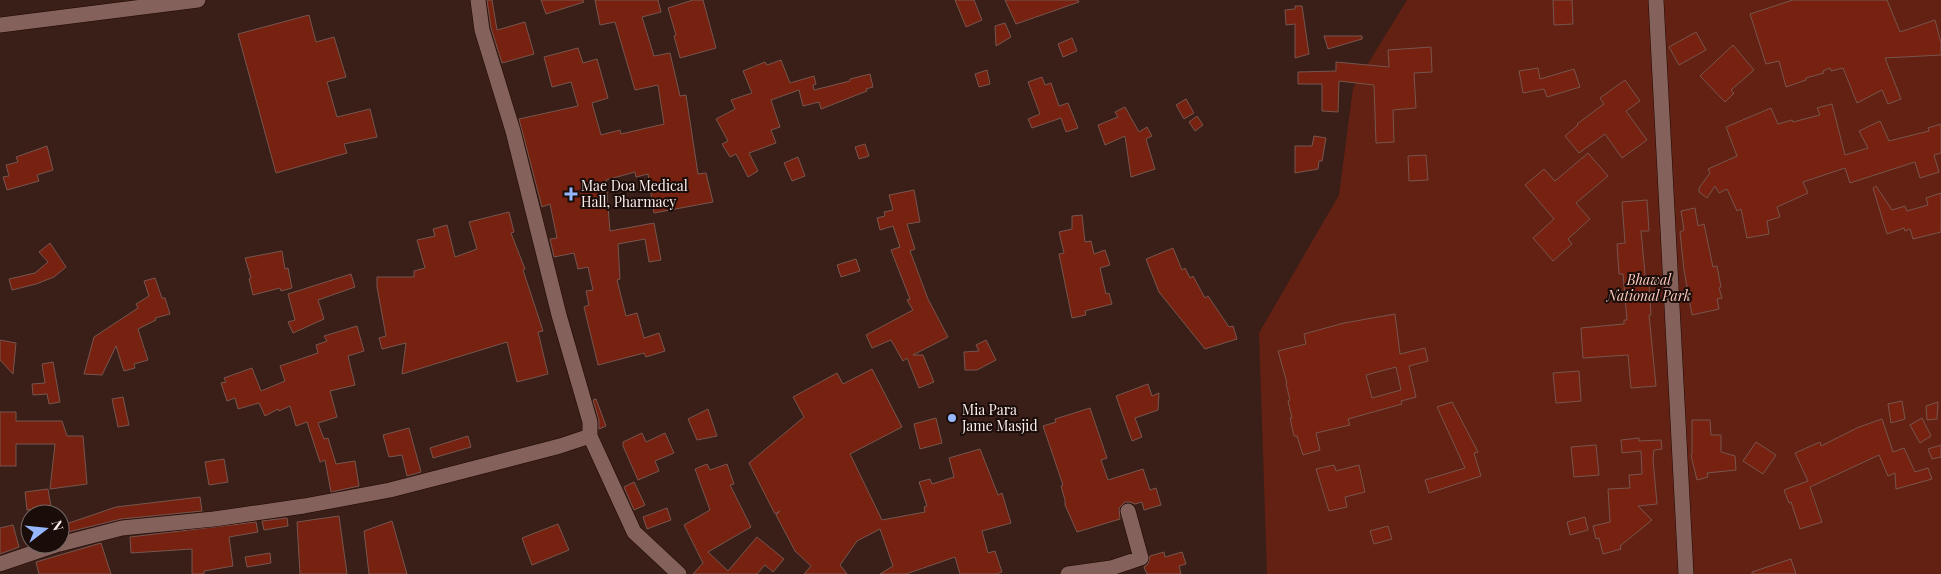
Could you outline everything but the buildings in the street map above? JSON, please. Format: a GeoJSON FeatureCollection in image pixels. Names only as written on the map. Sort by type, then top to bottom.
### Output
{"type":"FeatureCollection","features":[{"type":"Feature","properties":{"kind":"street"},"geometry":{"type":"LineString","coordinates":[[0,25],[198,0]]}},
{"type":"Feature","properties":{"kind":"street"},"geometry":{"type":"LineString","coordinates":[[478,0],[482,30],[513,130],[560,315],[590,422],[590,436],[634,532],[679,574]]}},
{"type":"Feature","properties":{"kind":"street"},"geometry":{"type":"LineString","coordinates":[[1656,0],[1686,574]]}},
{"type":"Feature","properties":{"kind":"street"},"geometry":{"type":"LineString","coordinates":[[70,541],[122,528],[214,519],[304,506],[390,490],[560,446],[590,436]]}},
{"type":"Feature","properties":{"kind":"street"},"geometry":{"type":"LineString","coordinates":[[1068,574],[1111,568],[1141,558],[1128,511]]}},
{"type":"Feature","properties":{"kind":"street"},"geometry":{"type":"LineString","coordinates":[[0,564],[30,554]]}},
{"type":"Feature","properties":{"kind":"green space","name":"Bhawal National Park"},"geometry":{"type":"Polygon","coordinates":[[[1407,0],[1941,0],[1941,574],[1267,574],[1259,333],[1339,195],[1353,88],[1407,0]]]}},
{"type":"Feature","properties":{"kind":"place","name":"Mae Doa Medical Hall, Pharmacy"},"geometry":{"type":"Point","coordinates":[571,194]}},
{"type":"Feature","properties":{"kind":"place","name":"Mia Para Jame Masjid"},"geometry":{"type":"Point","coordinates":[952,418]}}]}
